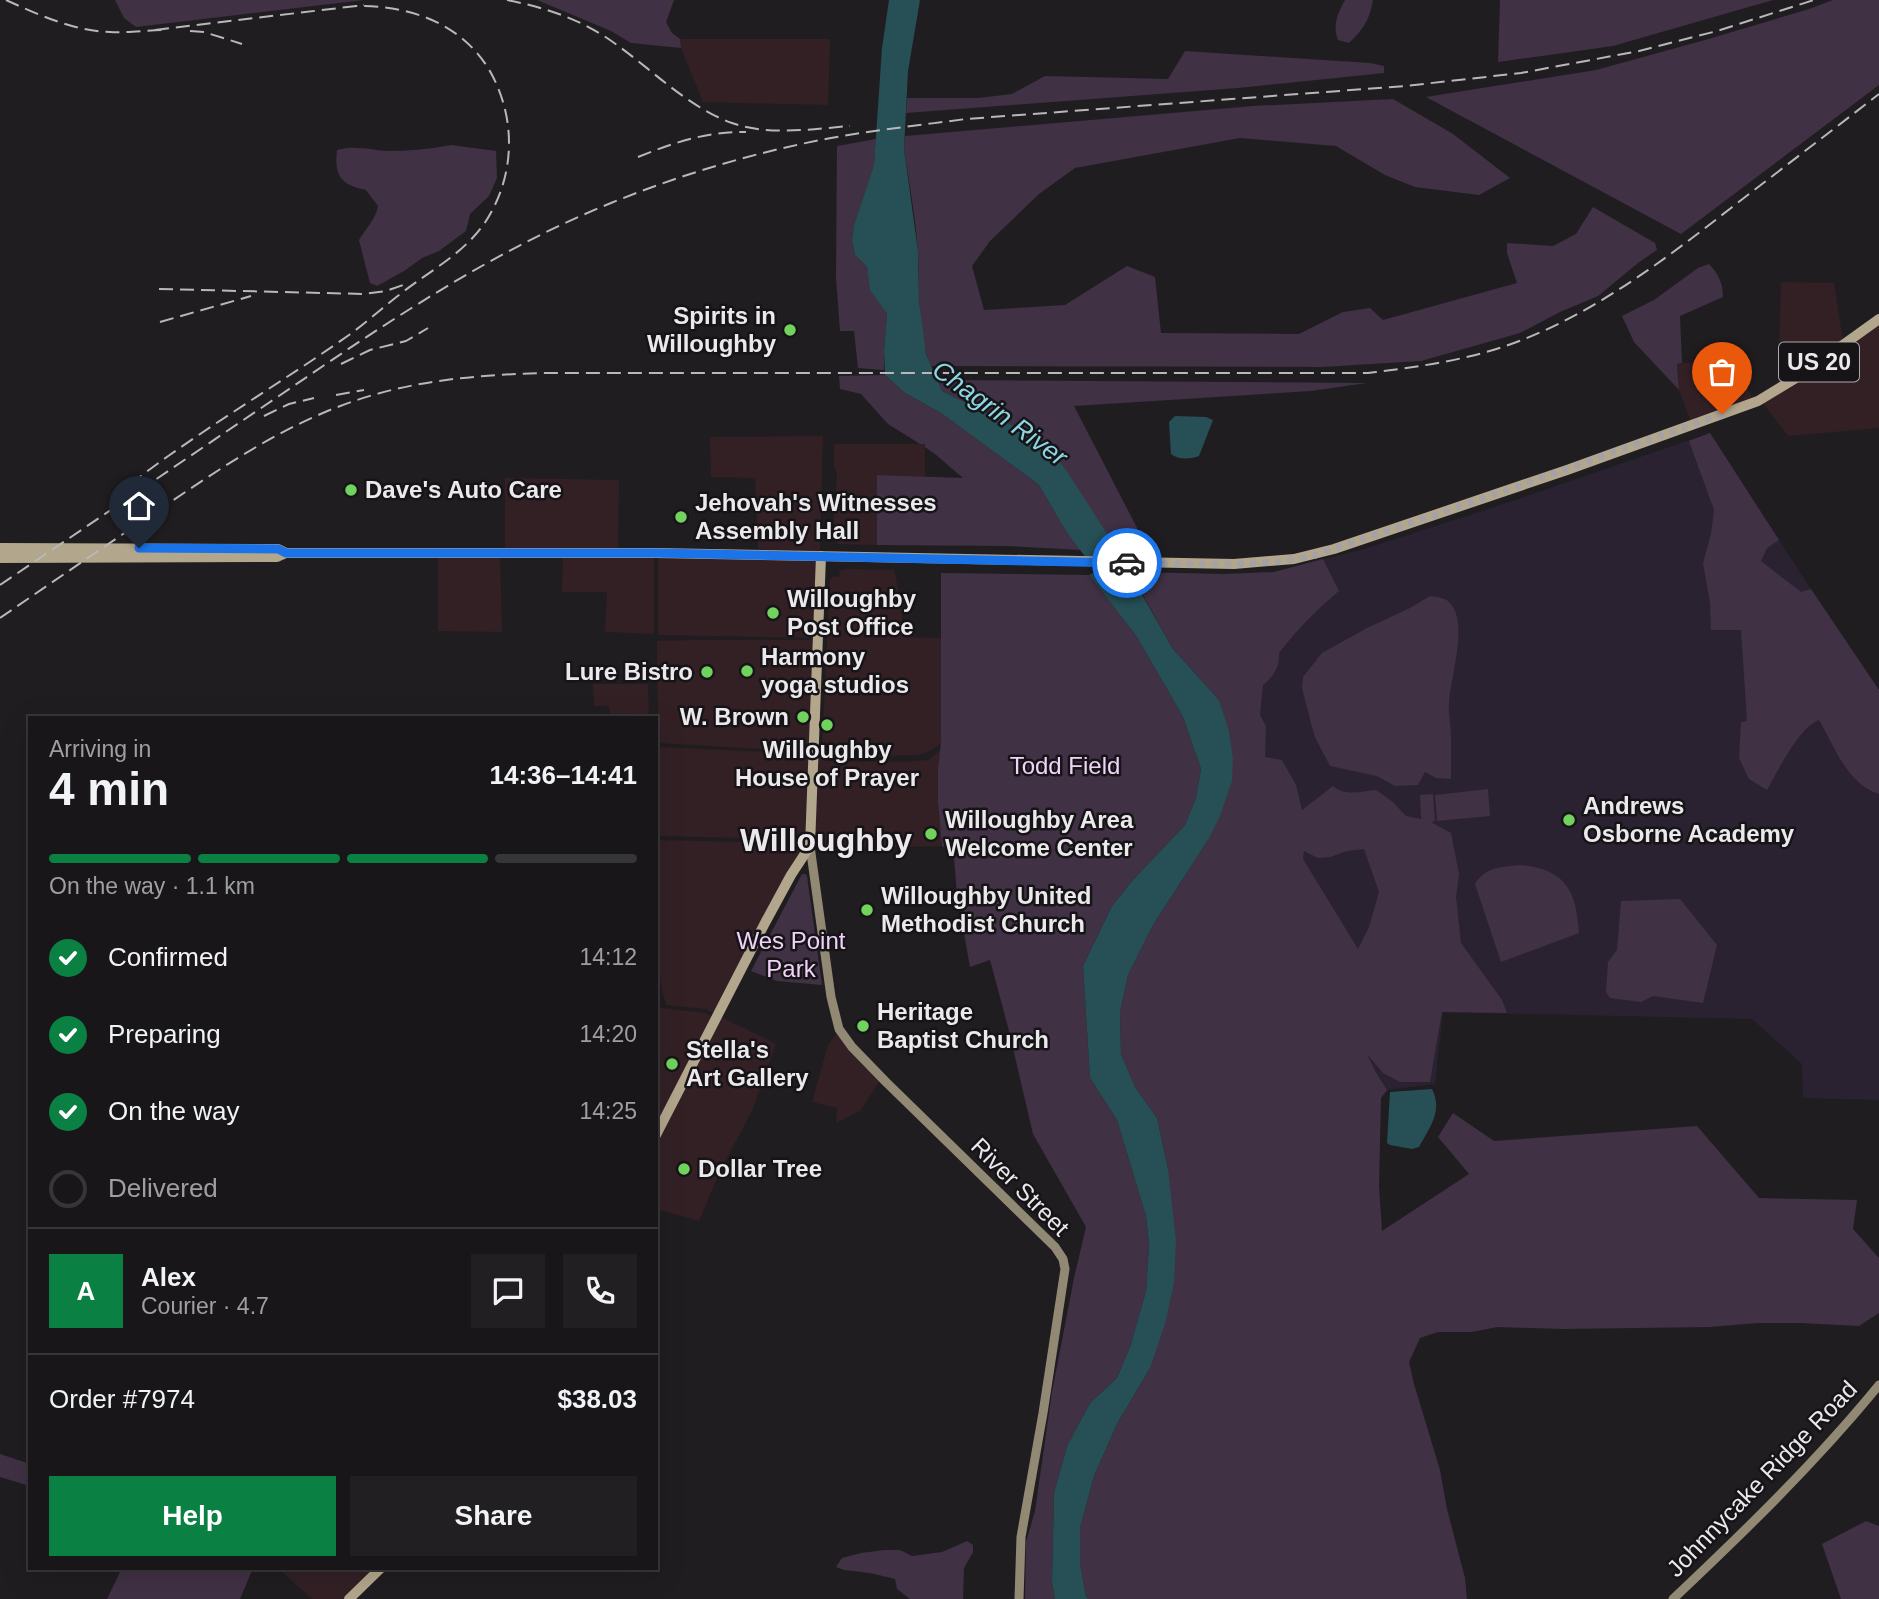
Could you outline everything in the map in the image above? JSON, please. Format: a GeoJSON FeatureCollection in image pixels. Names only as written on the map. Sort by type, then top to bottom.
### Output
{"type":"FeatureCollection","features":[{"type":"Feature","properties":{"kind":"main road","name":"US 20"},"geometry":{"type":"LineString","coordinates":[[821,556],[1251,564],[1294,559],[1334,549],[1462,506],[1758,401],[1801,375],[1879,319]]}},
{"type":"Feature","properties":{"kind":"main road"},"geometry":{"type":"LineString","coordinates":[[0,548],[278,549],[286,553]]}},
{"type":"Feature","properties":{"kind":"main road"},"geometry":{"type":"LineString","coordinates":[[0,558],[277,557],[286,553],[821,556],[810,846],[766,920],[658,1131]]}},
{"type":"Feature","properties":{"kind":"main road","name":"River Street"},"geometry":{"type":"LineString","coordinates":[[810,846],[831,997],[839,1029],[852,1047],[886,1082],[1055,1247],[1063,1259],[1065,1269],[1021,1537],[1019,1599]]}},
{"type":"Feature","properties":{"kind":"main road"},"geometry":{"type":"LineString","coordinates":[[795,869],[805,867],[813,871]]}},
{"type":"Feature","properties":{"kind":"main road","name":"Johnnycake Ridge Road"},"geometry":{"type":"LineString","coordinates":[[1673,1599],[1782,1492],[1879,1385]]}},
{"type":"Feature","properties":{"kind":"main road"},"geometry":{"type":"LineString","coordinates":[[349,1599],[379,1570]]}},
{"type":"Feature","properties":{"kind":"shaded area"},"geometry":{"type":"Polygon","coordinates":[[[680,39],[830,39],[828,105],[703,102],[681,48],[680,39]]]}},
{"type":"Feature","properties":{"kind":"shaded area"},"geometry":{"type":"Polygon","coordinates":[[[1781,282],[1834,283],[1843,342],[1778,386],[1781,282]]]}},
{"type":"Feature","properties":{"kind":"shaded area"},"geometry":{"type":"Polygon","coordinates":[[[1879,321],[1879,428],[1788,436],[1763,403],[1879,321]]]}},
{"type":"Feature","properties":{"kind":"shaded area"},"geometry":{"type":"Polygon","coordinates":[[[1736,358],[1738,371],[1752,397],[1691,422],[1679,390],[1677,364],[1736,358]]]}},
{"type":"Feature","properties":{"kind":"shaded area","name":"Andrews Osborne Academy"},"geometry":{"type":"Polygon","coordinates":[[[1710,433],[1879,690],[1879,1100],[1803,1098],[1802,1064],[1752,1019],[1443,1012],[1435,1084],[1388,1090],[1372,1107],[1317,1007],[1225,574],[1274,572],[1364,549],[1710,433]]]}},
{"type":"Feature","properties":{"kind":"shaded area"},"geometry":{"type":"Polygon","coordinates":[[[823,436],[820,553],[758,549],[755,478],[711,477],[710,437],[823,436]]]}},
{"type":"Feature","properties":{"kind":"shaded area"},"geometry":{"type":"Polygon","coordinates":[[[834,444],[925,444],[925,477],[877,475],[877,545],[838,544],[833,537],[837,473],[834,468],[834,444]]]}},
{"type":"Feature","properties":{"kind":"shaded area"},"geometry":{"type":"Polygon","coordinates":[[[505,478],[619,480],[618,551],[505,550],[505,478]]]}},
{"type":"Feature","properties":{"kind":"shaded area"},"geometry":{"type":"Polygon","coordinates":[[[654,555],[654,634],[605,632],[607,592],[562,592],[563,556],[654,555]]]}},
{"type":"Feature","properties":{"kind":"shaded area"},"geometry":{"type":"Polygon","coordinates":[[[658,556],[819,558],[816,638],[658,635],[658,556]]]}},
{"type":"Feature","properties":{"kind":"shaded area"},"geometry":{"type":"Polygon","coordinates":[[[438,558],[500,558],[502,632],[438,631],[438,558]]]}},
{"type":"Feature","properties":{"kind":"shaded area"},"geometry":{"type":"Polygon","coordinates":[[[894,570],[902,607],[902,637],[941,638],[941,743],[930,751],[918,755],[884,756],[863,753],[825,754],[822,749],[830,579],[839,577],[839,571],[894,570]]]}},
{"type":"Feature","properties":{"kind":"shaded area"},"geometry":{"type":"Polygon","coordinates":[[[816,640],[813,752],[658,743],[657,641],[816,640]]]}},
{"type":"Feature","properties":{"kind":"shaded area"},"geometry":{"type":"Polygon","coordinates":[[[593,684],[648,684],[649,716],[610,716],[609,706],[594,706],[593,684]]]}},
{"type":"Feature","properties":{"kind":"shaded area"},"geometry":{"type":"Polygon","coordinates":[[[658,747],[812,754],[809,841],[805,843],[790,839],[659,836],[658,747]]]}},
{"type":"Feature","properties":{"kind":"shaded area"},"geometry":{"type":"Polygon","coordinates":[[[940,751],[938,803],[942,846],[858,848],[811,845],[816,755],[827,761],[901,762],[928,760],[940,751]]]}},
{"type":"Feature","properties":{"kind":"shaded area"},"geometry":{"type":"Polygon","coordinates":[[[658,840],[791,843],[805,847],[716,1014],[706,1009],[666,1005],[659,973],[658,840]]]}},
{"type":"Feature","properties":{"kind":"shaded area"},"geometry":{"type":"Polygon","coordinates":[[[658,1007],[705,1013],[715,1017],[658,1126],[658,1007]]]}},
{"type":"Feature","properties":{"kind":"shaded area"},"geometry":{"type":"Polygon","coordinates":[[[719,1016],[776,1044],[752,1111],[720,1171],[699,1221],[658,1210],[658,1134],[719,1016]]]}},
{"type":"Feature","properties":{"kind":"shaded area"},"geometry":{"type":"Polygon","coordinates":[[[839,1031],[880,1080],[861,1110],[836,1123],[837,1108],[812,1102],[828,1045],[839,1031]]]}},
{"type":"Feature","properties":{"kind":"shaded area"},"geometry":{"type":"Polygon","coordinates":[[[280,1570],[373,1570],[344,1599],[312,1599],[280,1570]]]}},
{"type":"Feature","properties":{"kind":"green space"},"geometry":{"type":"Polygon","coordinates":[[[115,0],[364,0],[136,27],[124,18],[115,0]]]}},
{"type":"Feature","properties":{"kind":"green space"},"geometry":{"type":"Polygon","coordinates":[[[537,0],[674,0],[666,22],[672,33],[680,39],[681,48],[631,43],[611,31],[537,0]]]}},
{"type":"Feature","properties":{"kind":"green space"},"geometry":{"type":"Polygon","coordinates":[[[1345,0],[1373,0],[1365,24],[1349,43],[1338,40],[1336,29],[1338,14],[1345,0]]]}},
{"type":"Feature","properties":{"kind":"green space"},"geometry":{"type":"Polygon","coordinates":[[[1500,0],[1773,0],[1613,46],[1498,62],[1500,0]]]}},
{"type":"Feature","properties":{"kind":"green space"},"geometry":{"type":"Polygon","coordinates":[[[1833,0],[1879,0],[1879,85],[1681,234],[1426,97],[1596,70],[1705,40],[1833,0]]]}},
{"type":"Feature","properties":{"kind":"green space"},"geometry":{"type":"Polygon","coordinates":[[[1185,51],[1370,63],[1384,66],[1384,73],[1238,88],[906,113],[907,98],[978,98],[1012,94],[1045,76],[1168,79],[1185,51]]]}},
{"type":"Feature","properties":{"kind":"green space"},"geometry":{"type":"Polygon","coordinates":[[[1393,99],[1453,134],[1510,178],[1479,195],[1415,187],[1385,175],[1336,146],[1240,138],[1075,168],[1039,194],[990,241],[972,266],[984,310],[1065,305],[1127,266],[1155,277],[1161,333],[1299,334],[1343,312],[1370,308],[1383,320],[1517,283],[1507,253],[1507,243],[1553,246],[1576,234],[1593,207],[1655,243],[1657,250],[1598,296],[1520,333],[1421,361],[1322,367],[931,366],[921,325],[917,240],[904,149],[905,136],[1253,106],[1393,99]]]}},
{"type":"Feature","properties":{"kind":"green space"},"geometry":{"type":"Polygon","coordinates":[[[876,139],[874,166],[854,225],[852,240],[855,255],[867,267],[871,290],[887,314],[884,370],[858,368],[854,331],[840,331],[836,278],[837,146],[876,139]]]}},
{"type":"Feature","properties":{"kind":"green space"},"geometry":{"type":"Polygon","coordinates":[[[451,145],[496,151],[497,178],[489,196],[470,214],[466,231],[439,251],[422,258],[377,286],[370,283],[359,240],[378,206],[366,190],[341,178],[337,167],[337,150],[356,148],[404,151],[451,145]]]}},
{"type":"Feature","properties":{"kind":"green space"},"geometry":{"type":"Polygon","coordinates":[[[1709,264],[1719,279],[1723,297],[1680,316],[1682,363],[1677,364],[1679,390],[1634,342],[1622,316],[1654,300],[1698,268],[1709,264]]]}},
{"type":"Feature","properties":{"kind":"green space"},"geometry":{"type":"Polygon","coordinates":[[[885,375],[905,393],[941,413],[1039,485],[1065,530],[1081,550],[1008,546],[877,545],[877,475],[963,478],[925,447],[925,444],[920,444],[888,424],[861,394],[840,389],[839,376],[885,375]]]}},
{"type":"Feature","properties":{"kind":"green space"},"geometry":{"type":"Polygon","coordinates":[[[937,380],[1367,383],[1311,391],[1074,406],[1149,551],[1117,551],[1043,440],[942,391],[937,380]]]}},
{"type":"Feature","properties":{"kind":"green space"},"geometry":{"type":"Polygon","coordinates":[[[1710,433],[1779,540],[1767,548],[1761,561],[1801,592],[1811,589],[1879,690],[1879,794],[1858,782],[1850,773],[1819,720],[1811,724],[1797,740],[1767,790],[1749,779],[1739,758],[1741,722],[1747,721],[1741,630],[1711,630],[1710,603],[1703,563],[1714,510],[1689,441],[1710,433]]]}},
{"type":"Feature","properties":{"kind":"green space"},"geometry":{"type":"Polygon","coordinates":[[[1323,559],[1339,591],[1300,628],[1279,653],[1275,671],[1263,685],[1260,715],[1266,726],[1265,757],[1282,760],[1296,785],[1302,810],[1333,786],[1348,792],[1376,790],[1406,816],[1421,819],[1420,795],[1433,794],[1435,821],[1431,822],[1451,833],[1459,874],[1456,897],[1461,943],[1502,1000],[1507,1013],[1442,1012],[1430,1082],[1400,1082],[1383,1073],[1367,1054],[1387,1090],[1381,1098],[1379,1186],[1382,1231],[1469,1174],[1438,1137],[1453,1113],[1494,1141],[1697,1126],[1759,1198],[1857,1200],[1853,1229],[1879,1258],[1879,1313],[1859,1326],[1758,1323],[1710,1327],[1497,1327],[1472,1332],[1438,1332],[1420,1338],[1409,1362],[1440,1470],[1465,1578],[1467,1599],[1086,1597],[1080,1563],[1080,1528],[1094,1476],[1117,1424],[1150,1368],[1168,1169],[1157,1118],[1135,1087],[1121,1054],[1120,1012],[1128,975],[1153,925],[1208,840],[1219,700],[1173,649],[1130,572],[1274,572],[1323,559]],[[1364,849],[1318,858],[1304,851],[1303,859],[1358,949],[1369,927],[1379,892],[1364,849]]]}},
{"type":"Feature","properties":{"kind":"green space","name":"Todd Field"},"geometry":{"type":"Polygon","coordinates":[[[941,573],[1089,575],[1137,637],[1183,717],[1201,769],[1196,798],[1185,825],[1112,906],[1083,966],[1090,1078],[1117,1120],[1146,1216],[1149,1245],[1146,1291],[1130,1347],[1117,1378],[1090,1403],[1067,1446],[1054,1493],[1052,1582],[1055,1599],[1025,1599],[1026,1542],[1035,1511],[1052,1392],[1086,1227],[1033,1134],[990,960],[970,967],[957,894],[954,858],[948,849],[942,846],[938,803],[941,741],[941,573]]]}},
{"type":"Feature","properties":{"kind":"green space"},"geometry":{"type":"Polygon","coordinates":[[[1430,596],[1450,603],[1458,624],[1449,707],[1451,779],[1436,778],[1425,772],[1418,785],[1395,786],[1377,776],[1330,766],[1315,737],[1302,688],[1303,677],[1322,653],[1430,596]]]}},
{"type":"Feature","properties":{"kind":"green space"},"geometry":{"type":"Polygon","coordinates":[[[1488,789],[1490,816],[1437,821],[1435,795],[1488,789]]]}},
{"type":"Feature","properties":{"kind":"green space"},"geometry":{"type":"Polygon","coordinates":[[[1521,865],[1549,872],[1566,885],[1575,905],[1579,933],[1501,962],[1475,884],[1490,871],[1521,865]]]}},
{"type":"Feature","properties":{"kind":"green space","name":"Wes Point Park"},"geometry":{"type":"Polygon","coordinates":[[[802,874],[807,876],[822,985],[777,981],[751,971],[802,874]]]}},
{"type":"Feature","properties":{"kind":"green space"},"geometry":{"type":"Polygon","coordinates":[[[1680,899],[1717,945],[1703,1003],[1653,996],[1641,1002],[1610,998],[1606,992],[1608,962],[1617,950],[1621,901],[1680,899]]]}},
{"type":"Feature","properties":{"kind":"green space"},"geometry":{"type":"Polygon","coordinates":[[[0,1454],[28,1463],[28,1485],[0,1477],[0,1454]]]}},
{"type":"Feature","properties":{"kind":"green space"},"geometry":{"type":"Polygon","coordinates":[[[1866,1521],[1879,1526],[1879,1599],[1841,1599],[1822,1544],[1866,1521]]]}},
{"type":"Feature","properties":{"kind":"green space"},"geometry":{"type":"Polygon","coordinates":[[[967,1541],[973,1545],[973,1552],[964,1568],[963,1599],[910,1599],[897,1589],[895,1579],[836,1567],[842,1558],[861,1553],[900,1550],[912,1556],[942,1552],[967,1541]]]}},
{"type":"Feature","properties":{"kind":"green space"},"geometry":{"type":"Polygon","coordinates":[[[121,1570],[252,1570],[240,1599],[107,1599],[121,1570]]]}},
{"type":"Feature","properties":{"kind":"water"},"geometry":{"type":"Polygon","coordinates":[[[889,0],[920,0],[908,71],[904,149],[918,251],[919,301],[926,354],[942,391],[1043,440],[1108,535],[1173,649],[1219,700],[1229,731],[1233,759],[1232,781],[1220,816],[1208,840],[1153,925],[1128,975],[1120,1012],[1121,1054],[1135,1087],[1157,1118],[1168,1169],[1176,1241],[1174,1283],[1165,1324],[1150,1368],[1117,1424],[1094,1476],[1080,1528],[1080,1563],[1086,1597],[1089,1599],[1055,1599],[1052,1582],[1054,1493],[1067,1446],[1090,1403],[1117,1378],[1130,1347],[1146,1291],[1149,1245],[1146,1216],[1117,1120],[1090,1078],[1083,966],[1112,906],[1185,825],[1196,798],[1201,769],[1183,717],[1137,637],[1089,575],[1096,571],[1065,530],[1039,485],[941,413],[905,393],[885,375],[887,314],[870,290],[867,267],[855,255],[852,240],[854,225],[874,165],[882,48],[889,0]]]}},
{"type":"Feature","properties":{"kind":"water"},"geometry":{"type":"Polygon","coordinates":[[[1175,416],[1206,417],[1213,420],[1199,456],[1185,458],[1171,454],[1169,422],[1175,416]]]}},
{"type":"Feature","properties":{"kind":"water"},"geometry":{"type":"Polygon","coordinates":[[[1432,1089],[1436,1112],[1419,1147],[1412,1149],[1387,1143],[1390,1092],[1432,1089]]]}},
{"type":"Feature","properties":{"kind":"railway"},"geometry":{"type":"LineString","coordinates":[[6,0],[83,29],[117,32],[165,30]]}},
{"type":"Feature","properties":{"kind":"railway"},"geometry":{"type":"LineString","coordinates":[[507,0],[559,14],[596,31],[683,96],[732,123],[776,130],[850,126]]}},
{"type":"Feature","properties":{"kind":"railway"},"geometry":{"type":"LineString","coordinates":[[0,585],[356,344],[438,292],[566,222],[692,173],[831,138],[966,119],[1405,86],[1521,73],[1639,51],[1717,31],[1814,0]]}},
{"type":"Feature","properties":{"kind":"railway"},"geometry":{"type":"LineString","coordinates":[[155,30],[364,5]]}},
{"type":"Feature","properties":{"kind":"railway"},"geometry":{"type":"LineString","coordinates":[[114,497],[171,454],[356,330],[466,245],[484,224],[494,206],[502,188],[509,149],[505,110],[491,73],[466,41],[433,20],[395,9],[355,6]]}},
{"type":"Feature","properties":{"kind":"railway"},"geometry":{"type":"LineString","coordinates":[[190,31],[204,32],[242,44]]}},
{"type":"Feature","properties":{"kind":"railway"},"geometry":{"type":"LineString","coordinates":[[0,618],[188,490],[264,443],[344,405],[414,385],[541,373],[1368,373],[1479,354],[1544,331],[1628,284],[1879,94]]}},
{"type":"Feature","properties":{"kind":"railway"},"geometry":{"type":"LineString","coordinates":[[638,157],[690,139],[746,132]]}},
{"type":"Feature","properties":{"kind":"railway"},"geometry":{"type":"LineString","coordinates":[[159,289],[364,294],[386,291],[406,284]]}},
{"type":"Feature","properties":{"kind":"railway"},"geometry":{"type":"LineString","coordinates":[[160,322],[251,296]]}},
{"type":"Feature","properties":{"kind":"railway"},"geometry":{"type":"LineString","coordinates":[[341,364],[370,350],[406,341],[428,328]]}},
{"type":"Feature","properties":{"kind":"railway"},"geometry":{"type":"LineString","coordinates":[[336,395],[364,390]]}},
{"type":"Feature","properties":{"kind":"railway"},"geometry":{"type":"LineString","coordinates":[[264,416],[289,404],[314,398]]}},
{"type":"Feature","properties":{"kind":"way so far"},"geometry":{"type":"LineString","coordinates":[[1127,563],[1251,564],[1315,555],[1567,470],[1722,414]]}},
{"type":"Feature","properties":{"kind":"place","name":"Spirits in Willoughby"},"geometry":{"type":"Point","coordinates":[790,330]}},
{"type":"Feature","properties":{"kind":"place","name":"Dave's Auto Care"},"geometry":{"type":"Point","coordinates":[351,490]}},
{"type":"Feature","properties":{"kind":"place","name":"Jehovah's Witnesses Assembly Hall"},"geometry":{"type":"Point","coordinates":[681,517]}},
{"type":"Feature","properties":{"kind":"place","name":"Willoughby Post Office"},"geometry":{"type":"Point","coordinates":[773,613]}},
{"type":"Feature","properties":{"kind":"place","name":"Harmony yoga studios"},"geometry":{"type":"Point","coordinates":[747,671]}},
{"type":"Feature","properties":{"kind":"place","name":"Lure Bistro"},"geometry":{"type":"Point","coordinates":[707,672]}},
{"type":"Feature","properties":{"kind":"place","name":"W. Brown"},"geometry":{"type":"Point","coordinates":[803,717]}},
{"type":"Feature","properties":{"kind":"place","name":"Willoughby House of Prayer"},"geometry":{"type":"Point","coordinates":[827,725]}},
{"type":"Feature","properties":{"kind":"place","name":"Andrews Osborne Academy"},"geometry":{"type":"Point","coordinates":[1569,820]}},
{"type":"Feature","properties":{"kind":"place","name":"Willoughby Area Welcome Center"},"geometry":{"type":"Point","coordinates":[931,834]}},
{"type":"Feature","properties":{"kind":"place","name":"Willoughby United Methodist Church"},"geometry":{"type":"Point","coordinates":[867,910]}},
{"type":"Feature","properties":{"kind":"place","name":"Heritage Baptist Church"},"geometry":{"type":"Point","coordinates":[863,1026]}},
{"type":"Feature","properties":{"kind":"place","name":"Stella's Art Gallery"},"geometry":{"type":"Point","coordinates":[672,1064]}},
{"type":"Feature","properties":{"kind":"place","name":"Dollar Tree"},"geometry":{"type":"Point","coordinates":[684,1169]}},
{"type":"Feature","properties":{"kind":"district","name":"Willoughby"},"geometry":{"type":"Point","coordinates":[826,840]}},
{"type":"Feature","properties":{"kind":"route"},"geometry":{"type":"LineString","coordinates":[[139,548],[278,549],[286,553],[656,553],[1127,563]]}},
{"type":"Feature","properties":{"kind":"water label","name":"Chagrin River"},"geometry":{"type":"Point","coordinates":[1000,413]}}]}
